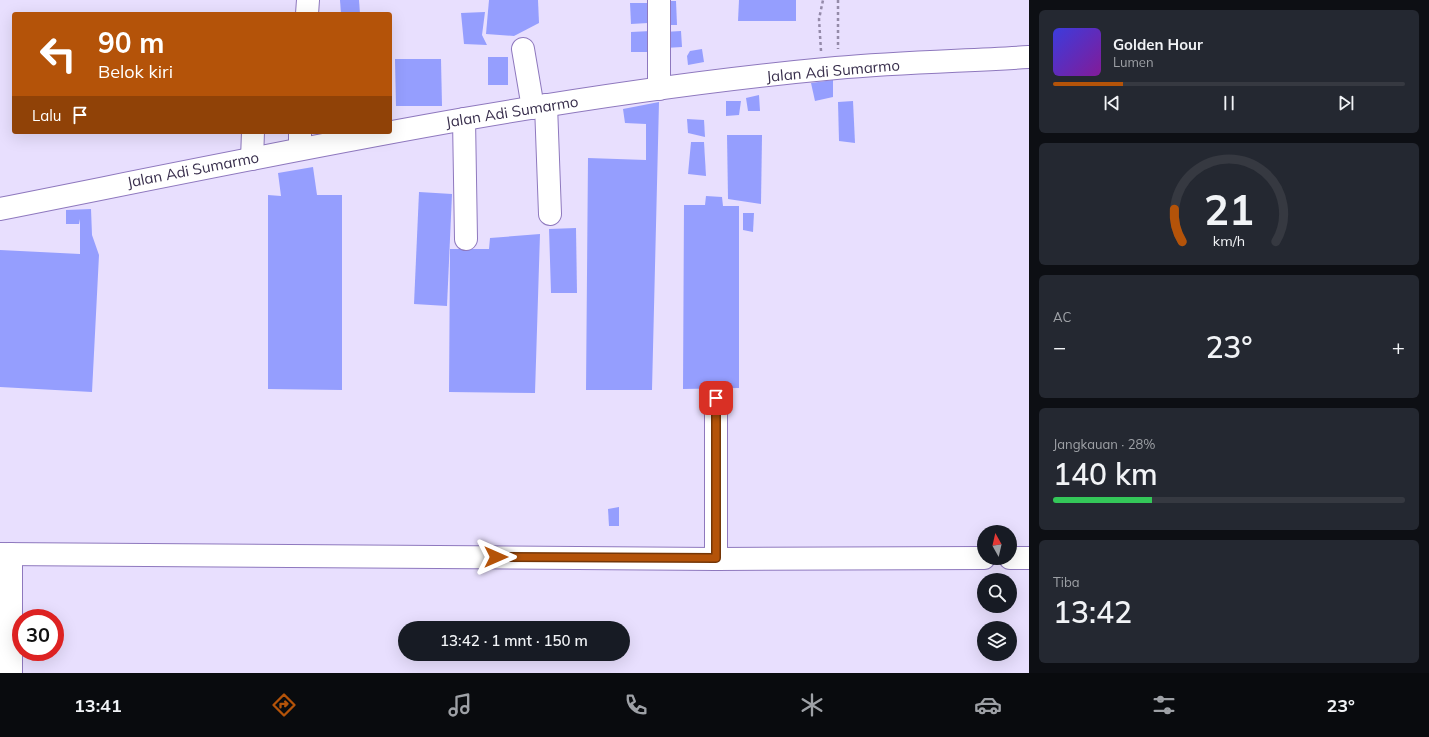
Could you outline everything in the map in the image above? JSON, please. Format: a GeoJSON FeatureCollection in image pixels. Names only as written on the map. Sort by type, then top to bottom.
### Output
{"type":"FeatureCollection","features":[{"type":"Feature","properties":{"kind":"street"},"geometry":{"type":"LineString","coordinates":[[307,12],[308,0]]}},
{"type":"Feature","properties":{"kind":"street"},"geometry":{"type":"LineString","coordinates":[[659,0],[659,89]]}},
{"type":"Feature","properties":{"kind":"street"},"geometry":{"type":"LineString","coordinates":[[523,49],[539,106],[550,214]]}},
{"type":"Feature","properties":{"kind":"street","name":"Jalan Adi Sumarmo"},"geometry":{"type":"LineString","coordinates":[[392,128],[464,119],[539,106],[659,89],[830,69],[1029,57]]}},
{"type":"Feature","properties":{"kind":"street"},"geometry":{"type":"LineString","coordinates":[[464,119],[466,239]]}},
{"type":"Feature","properties":{"kind":"street"},"geometry":{"type":"LineString","coordinates":[[252,134],[252,159]]}},
{"type":"Feature","properties":{"kind":"street","name":"Jalan Adi Sumarmo"},"geometry":{"type":"LineString","coordinates":[[0,209],[252,159],[300,140],[347,134]]}},
{"type":"Feature","properties":{"kind":"street"},"geometry":{"type":"LineString","coordinates":[[716,398],[716,558]]}},
{"type":"Feature","properties":{"kind":"street"},"geometry":{"type":"LineString","coordinates":[[11,673],[5,554],[977,558]]}},
{"type":"Feature","properties":{"kind":"street"},"geometry":{"type":"LineString","coordinates":[[1017,558],[1029,558]]}},
{"type":"Feature","properties":{"kind":"path"},"geometry":{"type":"LineString","coordinates":[[823,0],[820,7],[819,19],[830,69]]}},
{"type":"Feature","properties":{"kind":"path"},"geometry":{"type":"LineString","coordinates":[[830,69],[838,0]]}},
{"type":"Feature","properties":{"kind":"building"},"geometry":{"type":"Polygon","coordinates":[[[340,0],[359,0],[360,12],[341,12],[340,0]]]}},
{"type":"Feature","properties":{"kind":"building"},"geometry":{"type":"Polygon","coordinates":[[[489,0],[538,0],[539,23],[514,36],[486,34],[489,0]]]}},
{"type":"Feature","properties":{"kind":"building"},"geometry":{"type":"Polygon","coordinates":[[[739,0],[796,0],[796,21],[738,21],[739,0]]]}},
{"type":"Feature","properties":{"kind":"building"},"geometry":{"type":"Polygon","coordinates":[[[666,1],[676,1],[677,25],[666,25],[666,1]]]}},
{"type":"Feature","properties":{"kind":"building"},"geometry":{"type":"Polygon","coordinates":[[[630,3],[648,3],[648,23],[631,24],[630,3]]]}},
{"type":"Feature","properties":{"kind":"building"},"geometry":{"type":"Polygon","coordinates":[[[485,12],[482,35],[487,45],[464,44],[461,13],[485,12]]]}},
{"type":"Feature","properties":{"kind":"building"},"geometry":{"type":"Polygon","coordinates":[[[651,31],[651,52],[631,52],[631,32],[651,31]]]}},
{"type":"Feature","properties":{"kind":"building"},"geometry":{"type":"Polygon","coordinates":[[[681,31],[682,47],[665,48],[664,32],[681,31]]]}},
{"type":"Feature","properties":{"kind":"building"},"geometry":{"type":"Polygon","coordinates":[[[702,49],[704,62],[688,65],[687,56],[690,51],[702,49]]]}},
{"type":"Feature","properties":{"kind":"building"},"geometry":{"type":"Polygon","coordinates":[[[488,57],[508,57],[508,85],[488,85],[488,57]]]}},
{"type":"Feature","properties":{"kind":"building"},"geometry":{"type":"Polygon","coordinates":[[[395,59],[441,59],[442,106],[396,106],[395,59]]]}},
{"type":"Feature","properties":{"kind":"building"},"geometry":{"type":"Polygon","coordinates":[[[833,80],[833,97],[815,101],[811,83],[833,80]]]}},
{"type":"Feature","properties":{"kind":"building"},"geometry":{"type":"Polygon","coordinates":[[[759,95],[760,111],[748,111],[746,98],[759,95]]]}},
{"type":"Feature","properties":{"kind":"building"},"geometry":{"type":"Polygon","coordinates":[[[726,101],[741,101],[739,115],[726,116],[726,101]]]}},
{"type":"Feature","properties":{"kind":"building"},"geometry":{"type":"Polygon","coordinates":[[[853,101],[855,143],[839,141],[838,102],[853,101]]]}},
{"type":"Feature","properties":{"kind":"building"},"geometry":{"type":"Polygon","coordinates":[[[659,102],[652,390],[586,390],[588,158],[646,160],[646,124],[625,123],[623,109],[659,102]]]}},
{"type":"Feature","properties":{"kind":"building"},"geometry":{"type":"Polygon","coordinates":[[[687,119],[704,120],[705,137],[688,133],[687,119]]]}},
{"type":"Feature","properties":{"kind":"building"},"geometry":{"type":"Polygon","coordinates":[[[727,135],[762,135],[761,204],[728,199],[727,135]]]}},
{"type":"Feature","properties":{"kind":"building"},"geometry":{"type":"Polygon","coordinates":[[[691,142],[704,142],[706,176],[688,174],[691,142]]]}},
{"type":"Feature","properties":{"kind":"building"},"geometry":{"type":"Polygon","coordinates":[[[313,167],[317,195],[342,195],[342,390],[268,389],[268,195],[281,196],[278,173],[313,167]]]}},
{"type":"Feature","properties":{"kind":"building"},"geometry":{"type":"Polygon","coordinates":[[[419,192],[452,194],[447,306],[414,304],[419,192]]]}},
{"type":"Feature","properties":{"kind":"building"},"geometry":{"type":"Polygon","coordinates":[[[706,196],[722,197],[723,206],[739,206],[739,388],[683,389],[684,205],[705,205],[706,196]]]}},
{"type":"Feature","properties":{"kind":"building"},"geometry":{"type":"Polygon","coordinates":[[[91,209],[92,235],[99,255],[92,392],[0,387],[0,250],[80,254],[80,219],[79,224],[66,224],[66,210],[91,209]]]}},
{"type":"Feature","properties":{"kind":"building"},"geometry":{"type":"Polygon","coordinates":[[[743,213],[754,213],[753,232],[743,230],[743,213]]]}},
{"type":"Feature","properties":{"kind":"building"},"geometry":{"type":"Polygon","coordinates":[[[576,228],[577,293],[551,293],[549,229],[576,228]]]}},
{"type":"Feature","properties":{"kind":"building"},"geometry":{"type":"Polygon","coordinates":[[[540,234],[535,393],[449,392],[450,249],[489,249],[490,238],[540,234]]]}},
{"type":"Feature","properties":{"kind":"building"},"geometry":{"type":"Polygon","coordinates":[[[619,507],[619,526],[609,526],[608,509],[619,507]]]}},
{"type":"Feature","properties":{"kind":"route"},"geometry":{"type":"LineString","coordinates":[[496,557],[716,558],[716,398]]}}]}
